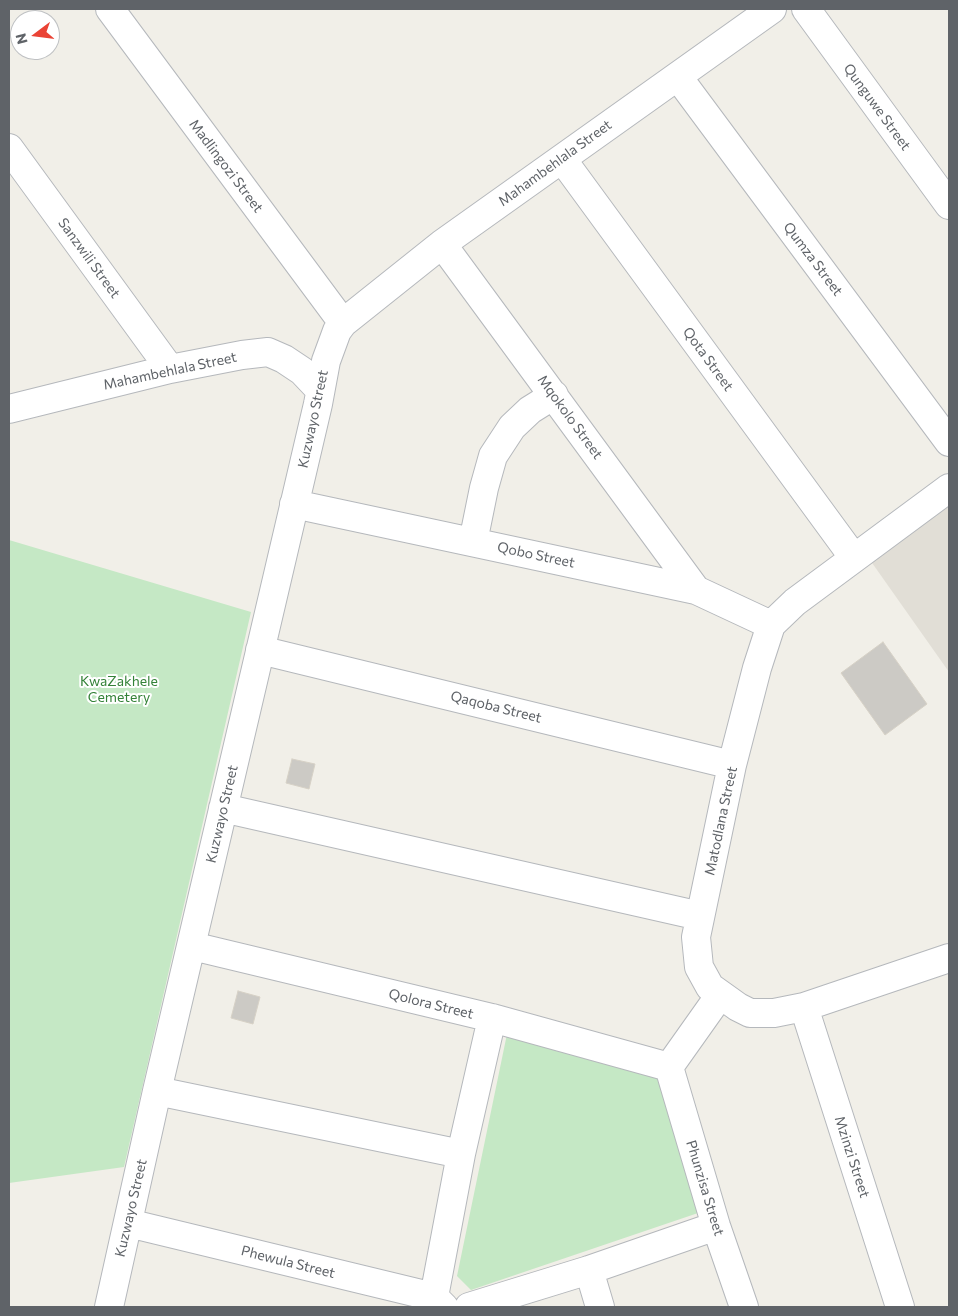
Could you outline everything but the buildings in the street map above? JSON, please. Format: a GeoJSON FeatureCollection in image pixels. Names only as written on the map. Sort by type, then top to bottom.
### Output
{"type":"FeatureCollection","features":[{"type":"Feature","properties":{"kind":"street","name":"Madlingozi Street"},"geometry":{"type":"LineString","coordinates":[[110,9],[342,323]]}},
{"type":"Feature","properties":{"kind":"street","name":"Mahambehlala Street"},"geometry":{"type":"LineString","coordinates":[[342,323],[442,244],[772,9]]}},
{"type":"Feature","properties":{"kind":"street","name":"Qunguwe Street"},"geometry":{"type":"LineString","coordinates":[[806,9],[949,204]]}},
{"type":"Feature","properties":{"kind":"street","name":"Qumza Street"},"geometry":{"type":"LineString","coordinates":[[678,77],[949,442]]}},
{"type":"Feature","properties":{"kind":"street","name":"Sanzwili Street"},"geometry":{"type":"LineString","coordinates":[[9,148],[170,368]]}},
{"type":"Feature","properties":{"kind":"street","name":"Qota Street"},"geometry":{"type":"LineString","coordinates":[[562,159],[854,558]]}},
{"type":"Feature","properties":{"kind":"street","name":"Mqokolo Street"},"geometry":{"type":"LineString","coordinates":[[442,244],[696,590]]}},
{"type":"Feature","properties":{"kind":"street","name":"Kuzwayo Street"},"geometry":{"type":"LineString","coordinates":[[109,1307],[157,1091],[320,390],[332,343],[342,323]]}},
{"type":"Feature","properties":{"kind":"street","name":"Mahambehlala Street"},"geometry":{"type":"LineString","coordinates":[[9,409],[170,368],[268,352],[284,359],[302,371],[320,390]]}},
{"type":"Feature","properties":{"kind":"street"},"geometry":{"type":"LineString","coordinates":[[473,542],[486,480],[494,456],[512,427],[530,410],[554,395]]}},
{"type":"Feature","properties":{"kind":"street","name":"Matodlana Street"},"geometry":{"type":"LineString","coordinates":[[948,964],[804,1007],[774,1013],[750,1013],[738,1007],[710,987],[699,967],[696,937],[732,765],[757,668],[771,625],[795,602],[949,488]]}},
{"type":"Feature","properties":{"kind":"street","name":"Qobo Street"},"geometry":{"type":"LineString","coordinates":[[294,504],[696,590],[771,625]]}},
{"type":"Feature","properties":{"kind":"street","name":"Qaqoba Street"},"geometry":{"type":"LineString","coordinates":[[260,650],[732,765]]}},
{"type":"Feature","properties":{"kind":"street"},"geometry":{"type":"LineString","coordinates":[[224,808],[700,916]]}},
{"type":"Feature","properties":{"kind":"street","name":"Qolora Street"},"geometry":{"type":"LineString","coordinates":[[192,946],[492,1018],[669,1067]]}},
{"type":"Feature","properties":{"kind":"street"},"geometry":{"type":"LineString","coordinates":[[669,1067],[720,995]]}},
{"type":"Feature","properties":{"kind":"street","name":"Mzinzi Street"},"geometry":{"type":"LineString","coordinates":[[804,1007],[900,1307]]}},
{"type":"Feature","properties":{"kind":"street"},"geometry":{"type":"LineString","coordinates":[[440,1304],[461,1154],[492,1018]]}},
{"type":"Feature","properties":{"kind":"street","name":"Phunzisa Street"},"geometry":{"type":"LineString","coordinates":[[669,1067],[716,1226],[744,1307]]}},
{"type":"Feature","properties":{"kind":"street"},"geometry":{"type":"LineString","coordinates":[[157,1091],[461,1154]]}},
{"type":"Feature","properties":{"kind":"street","name":"Phewula Street"},"geometry":{"type":"LineString","coordinates":[[128,1223],[440,1304]]}},
{"type":"Feature","properties":{"kind":"street"},"geometry":{"type":"LineString","coordinates":[[469,1307],[589,1270],[716,1226]]}},
{"type":"Feature","properties":{"kind":"street"},"geometry":{"type":"LineString","coordinates":[[589,1270],[600,1307]]}},
{"type":"Feature","properties":{"kind":"shaded area"},"geometry":{"type":"Polygon","coordinates":[[[949,503],[949,672],[870,560],[949,503]]]}},
{"type":"Feature","properties":{"kind":"green space","name":"KwaZakhele Cemetery"},"geometry":{"type":"Polygon","coordinates":[[[9,540],[251,612],[124,1167],[9,1183],[9,540]]]}},
{"type":"Feature","properties":{"kind":"green space"},"geometry":{"type":"Polygon","coordinates":[[[507,1034],[662,1076],[701,1212],[471,1290],[457,1276],[507,1034]]]}}]}
